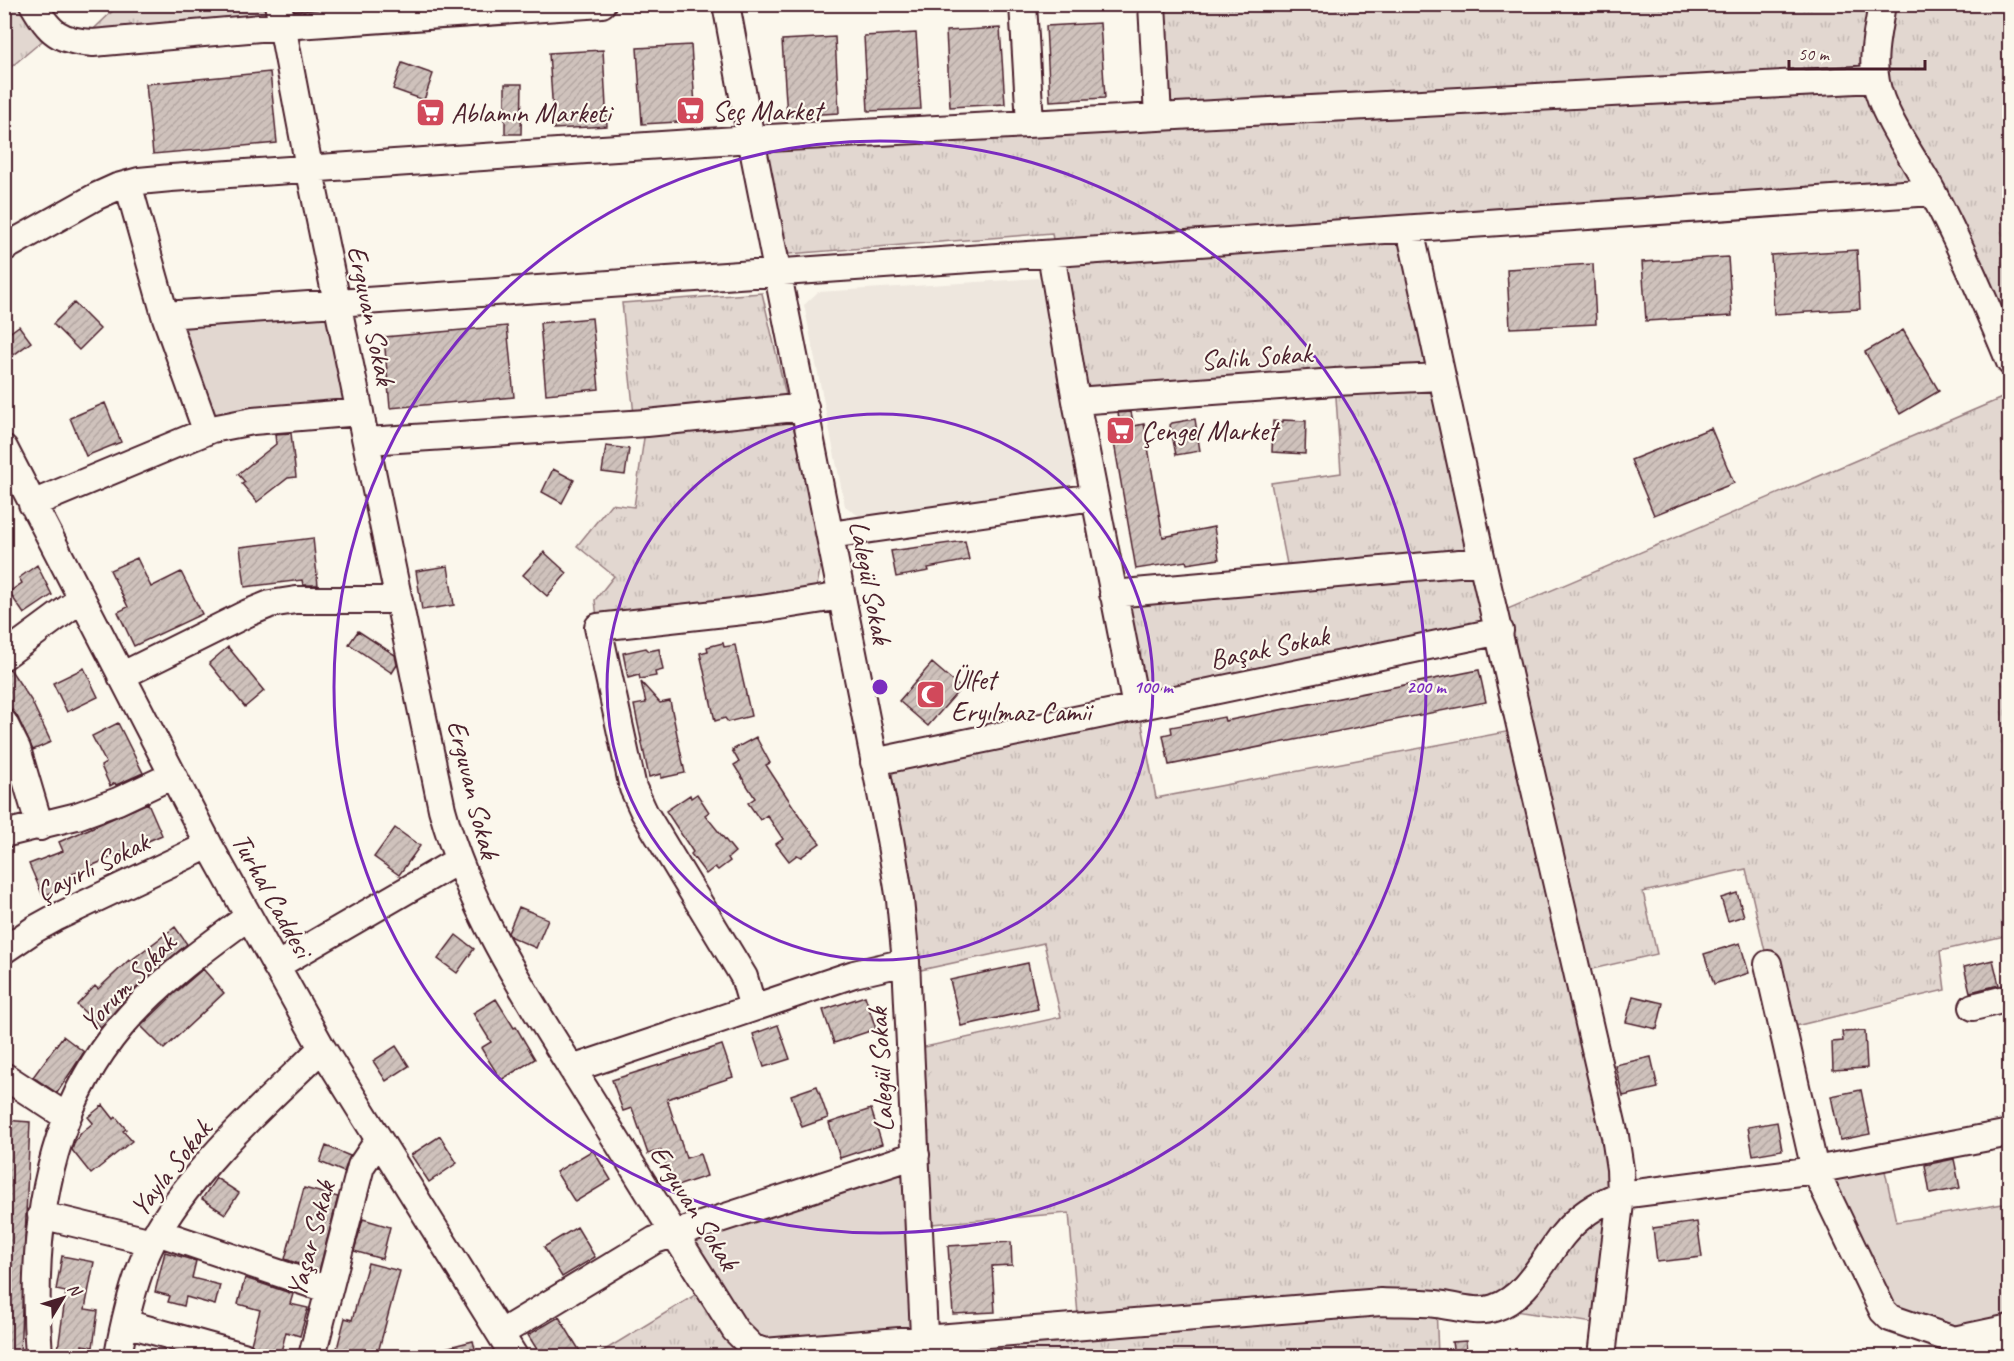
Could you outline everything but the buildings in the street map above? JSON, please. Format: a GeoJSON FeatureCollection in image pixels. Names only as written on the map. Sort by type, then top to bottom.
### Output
{"type":"FeatureCollection","features":[{"type":"Feature","properties":{"kind":"street"},"geometry":{"type":"LineString","coordinates":[[33,4],[52,32],[77,42],[93,43],[280,15],[602,4]]}},
{"type":"Feature","properties":{"kind":"street"},"geometry":{"type":"LineString","coordinates":[[726,5],[731,4]]}},
{"type":"Feature","properties":{"kind":"street"},"geometry":{"type":"LineString","coordinates":[[1023,4],[1030,123]]}},
{"type":"Feature","properties":{"kind":"street"},"geometry":{"type":"LineString","coordinates":[[1152,4],[1158,117]]}},
{"type":"Feature","properties":{"kind":"street"},"geometry":{"type":"LineString","coordinates":[[1882,4],[1874,52],[1875,79],[1880,98],[1932,192],[2010,362]]}},
{"type":"Feature","properties":{"kind":"street","name":"Lalegül Sokak"},"geometry":{"type":"LineString","coordinates":[[726,5],[900,900],[906,962],[925,1348]]}},
{"type":"Feature","properties":{"kind":"street","name":"Erguvan Sokak"},"geometry":{"type":"LineString","coordinates":[[280,15],[309,167],[442,809],[457,861],[500,949],[572,1069],[735,1330],[752,1347],[764,1352],[925,1348],[1381,1302],[1436,1304],[1482,1311],[1496,1308],[1511,1299],[1523,1288],[1564,1234],[1586,1213],[1621,1195],[1815,1170],[2010,1133]]}},
{"type":"Feature","properties":{"kind":"street"},"geometry":{"type":"LineString","coordinates":[[4,248],[97,196],[128,184],[171,178],[751,138],[1875,79]]}},
{"type":"Feature","properties":{"kind":"street"},"geometry":{"type":"LineString","coordinates":[[128,184],[165,315],[206,430]]}},
{"type":"Feature","properties":{"kind":"street"},"geometry":{"type":"LineString","coordinates":[[165,315],[1932,192]]}},
{"type":"Feature","properties":{"kind":"street"},"geometry":{"type":"LineString","coordinates":[[1410,229],[1482,561],[1609,1106],[1620,1169],[1621,1195],[1602,1356]]}},
{"type":"Feature","properties":{"kind":"street"},"geometry":{"type":"LineString","coordinates":[[1051,254],[1094,497],[1136,707]]}},
{"type":"Feature","properties":{"kind":"street","name":"Salih Sokak"},"geometry":{"type":"LineString","coordinates":[[1076,401],[1441,377]]}},
{"type":"Feature","properties":{"kind":"street"},"geometry":{"type":"LineString","coordinates":[[367,441],[646,423],[805,407]]}},
{"type":"Feature","properties":{"kind":"street"},"geometry":{"type":"LineString","coordinates":[[32,504],[206,430],[253,421],[360,412]]}},
{"type":"Feature","properties":{"kind":"street","name":"Turhal Caddesi"},"geometry":{"type":"LineString","coordinates":[[4,448],[12,483],[32,504],[248,917],[378,1141],[514,1356]]}},
{"type":"Feature","properties":{"kind":"street"},"geometry":{"type":"LineString","coordinates":[[830,535],[1094,497]]}},
{"type":"Feature","properties":{"kind":"street"},"geometry":{"type":"LineString","coordinates":[[1113,594],[1482,561]]}},
{"type":"Feature","properties":{"kind":"street"},"geometry":{"type":"LineString","coordinates":[[753,1008],[744,977],[644,812],[633,788],[598,627],[761,609],[842,596]]}},
{"type":"Feature","properties":{"kind":"street"},"geometry":{"type":"LineString","coordinates":[[4,656],[81,599]]}},
{"type":"Feature","properties":{"kind":"street"},"geometry":{"type":"LineString","coordinates":[[121,676],[270,604],[296,600],[399,600]]}},
{"type":"Feature","properties":{"kind":"street","name":"Başak Sokak"},"geometry":{"type":"LineString","coordinates":[[874,762],[1500,632]]}},
{"type":"Feature","properties":{"kind":"street"},"geometry":{"type":"LineString","coordinates":[[4,723],[17,750],[40,827]]}},
{"type":"Feature","properties":{"kind":"street"},"geometry":{"type":"LineString","coordinates":[[4,834],[40,827],[77,816],[118,801],[173,775]]}},
{"type":"Feature","properties":{"kind":"street","name":"Çayırlı Sokak"},"geometry":{"type":"LineString","coordinates":[[4,950],[35,928],[209,845]]}},
{"type":"Feature","properties":{"kind":"street"},"geometry":{"type":"LineString","coordinates":[[276,966],[457,861]]}},
{"type":"Feature","properties":{"kind":"street","name":"Yorum Sokak"},"geometry":{"type":"LineString","coordinates":[[39,1356],[37,1288],[41,1215],[49,1168],[81,1084],[101,1052],[122,1025],[166,980],[248,917]]}},
{"type":"Feature","properties":{"kind":"street"},"geometry":{"type":"LineString","coordinates":[[572,1069],[854,974],[906,962]]}},
{"type":"Feature","properties":{"kind":"street"},"geometry":{"type":"LineString","coordinates":[[1768,964],[1815,1170],[1883,1311],[1890,1318],[1951,1348],[1999,1339]]}},
{"type":"Feature","properties":{"kind":"street"},"geometry":{"type":"LineString","coordinates":[[1973,1007],[2010,998]]}},
{"type":"Feature","properties":{"kind":"street","name":"Yayla Sokak"},"geometry":{"type":"LineString","coordinates":[[118,1356],[125,1323],[145,1257],[155,1237],[198,1174],[322,1048]]}},
{"type":"Feature","properties":{"kind":"street"},"geometry":{"type":"LineString","coordinates":[[4,1076],[67,1117]]}},
{"type":"Feature","properties":{"kind":"street","name":"Yaşar Sokak"},"geometry":{"type":"LineString","coordinates":[[312,1356],[362,1166],[378,1141]]}},
{"type":"Feature","properties":{"kind":"street"},"geometry":{"type":"LineString","coordinates":[[501,1333],[655,1240],[916,1155]]}},
{"type":"Feature","properties":{"kind":"street"},"geometry":{"type":"LineString","coordinates":[[41,1215],[155,1237],[330,1290]]}},
{"type":"Feature","properties":{"kind":"street"},"geometry":{"type":"LineString","coordinates":[[125,1323],[243,1356]]}},
{"type":"Feature","properties":{"kind":"shaded area"},"geometry":{"type":"Polygon","coordinates":[[[1039,278],[1079,472],[1063,493],[860,517],[845,506],[804,305],[818,292],[1039,278]]]}},
{"type":"Feature","properties":{"kind":"green space"},"geometry":{"type":"Polygon","coordinates":[[[5,5],[33,5],[53,32],[5,72],[5,5]]]}},
{"type":"Feature","properties":{"kind":"green space"},"geometry":{"type":"Polygon","coordinates":[[[119,5],[278,5],[282,26],[80,42],[119,5]]]}},
{"type":"Feature","properties":{"kind":"green space"},"geometry":{"type":"Polygon","coordinates":[[[1152,5],[2009,5],[2009,362],[1932,192],[1410,229],[1496,614],[2009,395],[2009,935],[1940,951],[1945,990],[1783,1029],[1746,869],[1643,892],[1657,954],[1579,972],[1609,1106],[1606,1325],[1496,1308],[1436,1305],[1438,1356],[595,1356],[708,1287],[735,1330],[1079,1326],[1069,1213],[919,1225],[911,1050],[1061,1017],[1044,943],[907,973],[874,762],[1136,707],[1076,401],[1052,233],[789,254],[751,139],[1158,117],[1152,5]],[[1335,382],[1086,399],[1124,587],[1288,569],[1271,483],[1341,473],[1335,382]],[[1499,632],[1140,714],[1156,798],[1522,729],[1499,632]]]}},
{"type":"Feature","properties":{"kind":"green space"},"geometry":{"type":"Polygon","coordinates":[[[762,293],[823,553],[816,591],[598,627],[595,600],[614,576],[577,546],[611,504],[634,507],[646,424],[635,424],[622,303],[762,293]]]}},
{"type":"Feature","properties":{"kind":"green space"},"geometry":{"type":"Polygon","coordinates":[[[337,303],[360,412],[206,430],[165,315],[337,303]]]}},
{"type":"Feature","properties":{"kind":"green space"},"geometry":{"type":"Polygon","coordinates":[[[916,1155],[925,1339],[764,1352],[674,1233],[916,1155]]]}},
{"type":"Feature","properties":{"kind":"green space"},"geometry":{"type":"Polygon","coordinates":[[[1882,1157],[1896,1222],[2009,1203],[2009,1328],[1954,1340],[1890,1318],[1815,1170],[1882,1157]]]}},
{"type":"Feature","properties":{"kind":"place","name":"Seç Market"},"geometry":{"type":"Point","coordinates":[691,110]}},
{"type":"Feature","properties":{"kind":"place","name":"Ablamın Marketi"},"geometry":{"type":"Point","coordinates":[430,112]}},
{"type":"Feature","properties":{"kind":"place","name":"Çengel Market"},"geometry":{"type":"Point","coordinates":[1120,430]}},
{"type":"Feature","properties":{"kind":"place","name":"Ülfet Eryılmaz Camii"},"geometry":{"type":"Point","coordinates":[930,695]}}]}
